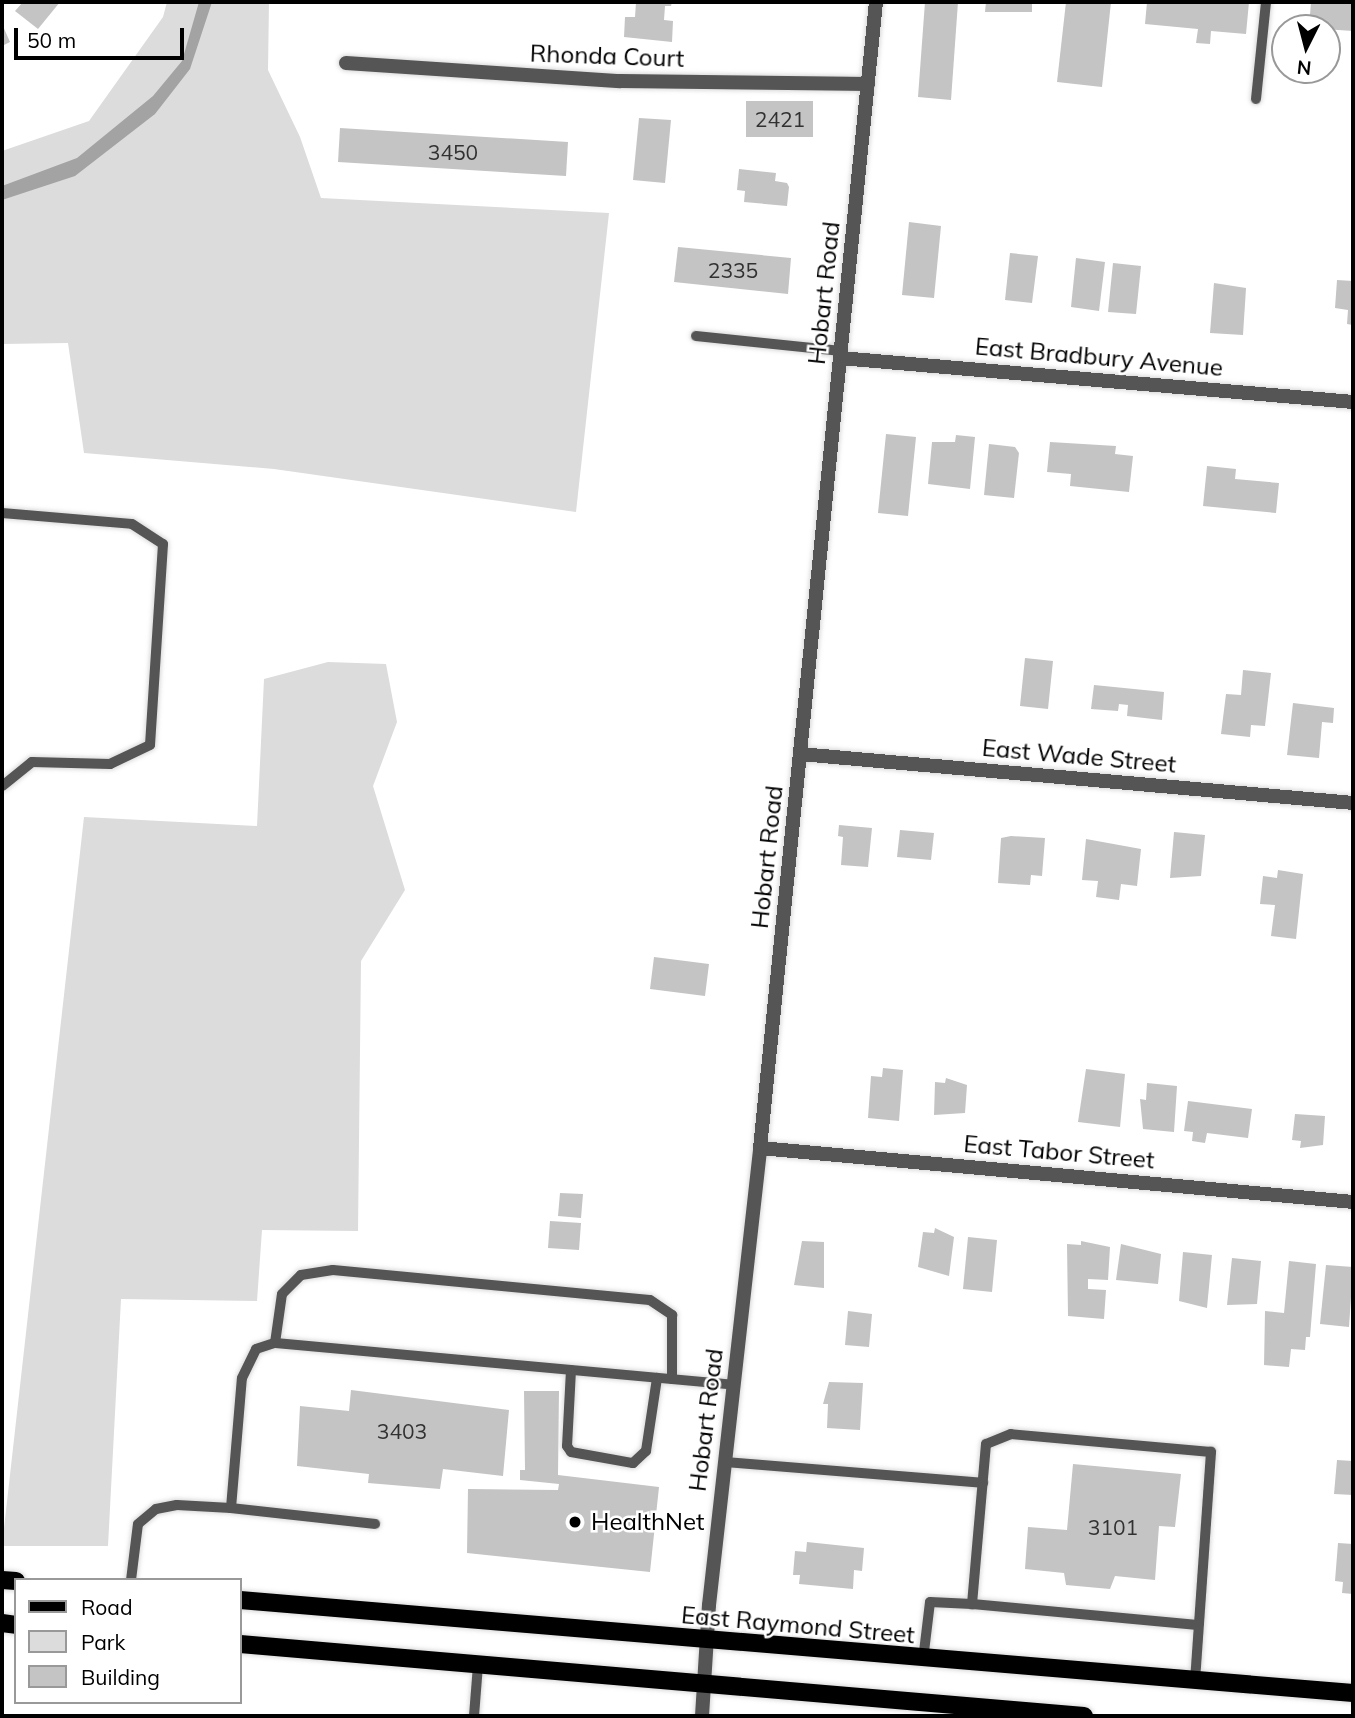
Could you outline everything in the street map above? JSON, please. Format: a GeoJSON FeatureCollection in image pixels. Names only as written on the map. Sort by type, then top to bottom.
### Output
{"type":"FeatureCollection","features":[{"type":"Feature","properties":{"kind":"main road","name":"East Raymond Street"},"geometry":{"type":"LineString","coordinates":[[242,1600],[923,1660],[1353,1693]]}},
{"type":"Feature","properties":{"kind":"main road"},"geometry":{"type":"LineString","coordinates":[[242,1644],[705,1686],[1084,1716]]}},
{"type":"Feature","properties":{"kind":"street","name":"Hobart Road"},"geometry":{"type":"LineString","coordinates":[[702,1716],[724,1462],[760,1148],[876,2]]}},
{"type":"Feature","properties":{"kind":"street","name":"Rhonda Court"},"geometry":{"type":"LineString","coordinates":[[346,63],[620,82],[867,84]]}},
{"type":"Feature","properties":{"kind":"street","name":"East Bradbury Avenue"},"geometry":{"type":"LineString","coordinates":[[841,355],[1353,402]]}},
{"type":"Feature","properties":{"kind":"street","name":"East Wade Street"},"geometry":{"type":"LineString","coordinates":[[800,754],[1353,803]]}},
{"type":"Feature","properties":{"kind":"street","name":"East Tabor Street"},"geometry":{"type":"LineString","coordinates":[[760,1148],[1353,1202]]}},
{"type":"Feature","properties":{"kind":"lane"},"geometry":{"type":"LineString","coordinates":[[1256,99],[1266,2]]}},
{"type":"Feature","properties":{"kind":"lane"},"geometry":{"type":"LineString","coordinates":[[696,337],[841,355]]}},
{"type":"Feature","properties":{"kind":"lane"},"geometry":{"type":"LineString","coordinates":[[2,513],[132,524],[163,544],[150,745],[110,764],[32,762],[2,786]]}},
{"type":"Feature","properties":{"kind":"lane"},"geometry":{"type":"LineString","coordinates":[[275,1343],[282,1294],[301,1275],[347,1271],[650,1300],[672,1315],[672,1379]]}},
{"type":"Feature","properties":{"kind":"lane"},"geometry":{"type":"LineString","coordinates":[[231,1508],[242,1378],[256,1349],[275,1343],[733,1385]]}},
{"type":"Feature","properties":{"kind":"lane"},"geometry":{"type":"LineString","coordinates":[[571,1370],[567,1446],[571,1452],[633,1463],[646,1451],[657,1378]]}},
{"type":"Feature","properties":{"kind":"lane"},"geometry":{"type":"LineString","coordinates":[[972,1604],[986,1444],[1011,1434],[1211,1452],[1195,1681]]}},
{"type":"Feature","properties":{"kind":"lane"},"geometry":{"type":"LineString","coordinates":[[724,1462],[983,1483]]}},
{"type":"Feature","properties":{"kind":"lane"},"geometry":{"type":"LineString","coordinates":[[131,1578],[138,1524],[156,1509],[177,1504],[374,1524]]}},
{"type":"Feature","properties":{"kind":"lane"},"geometry":{"type":"LineString","coordinates":[[923,1660],[930,1602],[1198,1625]]}},
{"type":"Feature","properties":{"kind":"lane"},"geometry":{"type":"LineString","coordinates":[[474,1716],[478,1665]]}},
{"type":"Feature","properties":{"kind":"green space"},"geometry":{"type":"Polygon","coordinates":[[[167,2],[269,2],[268,70],[300,137],[321,198],[609,213],[576,512],[274,469],[84,453],[68,343],[2,344],[2,151],[89,121],[163,17],[167,2]]]}},
{"type":"Feature","properties":{"kind":"green space"},"geometry":{"type":"Polygon","coordinates":[[[328,662],[386,664],[397,722],[373,786],[405,890],[361,961],[358,1231],[262,1230],[257,1301],[121,1299],[108,1546],[2,1546],[84,817],[257,826],[264,679],[328,662]]]}},
{"type":"Feature","properties":{"kind":"shaded area"},"geometry":{"type":"Polygon","coordinates":[[[199,2],[212,2],[190,69],[155,114],[75,176],[2,200],[2,186],[77,158],[153,96],[182,61],[199,2]]]}},
{"type":"Feature","properties":{"kind":"building"},"geometry":{"type":"Polygon","coordinates":[[[23,2],[60,2],[38,29],[15,11],[23,2]]]}},
{"type":"Feature","properties":{"kind":"building"},"geometry":{"type":"Polygon","coordinates":[[[636,2],[672,2],[671,6],[665,6],[664,20],[673,21],[672,42],[624,37],[625,17],[635,17],[636,2]]]}},
{"type":"Feature","properties":{"kind":"building"},"geometry":{"type":"Polygon","coordinates":[[[925,2],[958,2],[951,100],[918,97],[925,2]]]}},
{"type":"Feature","properties":{"kind":"building"},"geometry":{"type":"Polygon","coordinates":[[[986,2],[1032,2],[1032,12],[985,12],[986,2]]]}},
{"type":"Feature","properties":{"kind":"building"},"geometry":{"type":"Polygon","coordinates":[[[1066,2],[1111,2],[1102,87],[1057,82],[1066,2]]]}},
{"type":"Feature","properties":{"kind":"building"},"geometry":{"type":"Polygon","coordinates":[[[1147,2],[1249,2],[1246,34],[1211,31],[1210,44],[1196,43],[1198,29],[1145,24],[1147,2]]]}},
{"type":"Feature","properties":{"kind":"building"},"geometry":{"type":"Polygon","coordinates":[[[1311,2],[1353,2],[1353,31],[1341,30],[1341,14],[1310,14],[1311,2]]]}},
{"type":"Feature","properties":{"kind":"building"},"geometry":{"type":"Polygon","coordinates":[[[2,24],[10,42],[2,46],[2,24]]]}},
{"type":"Feature","properties":{"kind":"building"},"geometry":{"type":"Polygon","coordinates":[[[746,101],[813,101],[813,137],[746,137],[746,101]]]}},
{"type":"Feature","properties":{"kind":"building"},"geometry":{"type":"Polygon","coordinates":[[[639,118],[671,120],[665,183],[633,180],[639,118]]]}},
{"type":"Feature","properties":{"kind":"building"},"geometry":{"type":"Polygon","coordinates":[[[340,128],[568,142],[566,176],[338,162],[340,128]]]}},
{"type":"Feature","properties":{"kind":"building"},"geometry":{"type":"Polygon","coordinates":[[[739,169],[776,173],[775,181],[787,183],[789,187],[787,206],[744,202],[745,191],[737,190],[739,169]]]}},
{"type":"Feature","properties":{"kind":"building"},"geometry":{"type":"Polygon","coordinates":[[[909,222],[941,226],[934,298],[902,295],[909,222]]]}},
{"type":"Feature","properties":{"kind":"building"},"geometry":{"type":"Polygon","coordinates":[[[678,247],[791,258],[788,294],[674,282],[678,247]]]}},
{"type":"Feature","properties":{"kind":"building"},"geometry":{"type":"Polygon","coordinates":[[[1010,253],[1038,256],[1032,303],[1005,300],[1010,253]]]}},
{"type":"Feature","properties":{"kind":"building"},"geometry":{"type":"Polygon","coordinates":[[[1076,258],[1105,262],[1099,311],[1071,307],[1076,258]]]}},
{"type":"Feature","properties":{"kind":"building"},"geometry":{"type":"Polygon","coordinates":[[[1113,263],[1141,266],[1136,314],[1108,312],[1113,263]]]}},
{"type":"Feature","properties":{"kind":"building"},"geometry":{"type":"Polygon","coordinates":[[[1337,280],[1353,281],[1353,325],[1347,324],[1348,310],[1335,308],[1337,280]]]}},
{"type":"Feature","properties":{"kind":"building"},"geometry":{"type":"Polygon","coordinates":[[[1214,283],[1246,288],[1243,335],[1210,333],[1214,283]]]}},
{"type":"Feature","properties":{"kind":"building"},"geometry":{"type":"Polygon","coordinates":[[[886,434],[916,437],[908,516],[878,513],[886,434]]]}},
{"type":"Feature","properties":{"kind":"building"},"geometry":{"type":"Polygon","coordinates":[[[956,435],[975,437],[970,489],[928,484],[932,442],[955,442],[956,435]]]}},
{"type":"Feature","properties":{"kind":"building"},"geometry":{"type":"Polygon","coordinates":[[[1050,442],[1116,446],[1115,454],[1133,456],[1129,492],[1070,486],[1071,474],[1047,472],[1050,442]]]}},
{"type":"Feature","properties":{"kind":"building"},"geometry":{"type":"Polygon","coordinates":[[[989,444],[1015,447],[1019,453],[1014,498],[984,495],[989,444]]]}},
{"type":"Feature","properties":{"kind":"building"},"geometry":{"type":"Polygon","coordinates":[[[1207,466],[1236,469],[1235,479],[1279,483],[1276,513],[1203,506],[1207,466]]]}},
{"type":"Feature","properties":{"kind":"building"},"geometry":{"type":"Polygon","coordinates":[[[1025,658],[1053,661],[1048,709],[1020,706],[1025,658]]]}},
{"type":"Feature","properties":{"kind":"building"},"geometry":{"type":"Polygon","coordinates":[[[1243,670],[1271,673],[1265,726],[1251,725],[1250,737],[1221,734],[1226,694],[1241,695],[1243,670]]]}},
{"type":"Feature","properties":{"kind":"building"},"geometry":{"type":"Polygon","coordinates":[[[1094,685],[1164,692],[1162,720],[1127,716],[1128,705],[1119,704],[1118,711],[1091,709],[1094,685]]]}},
{"type":"Feature","properties":{"kind":"building"},"geometry":{"type":"Polygon","coordinates":[[[1293,703],[1334,708],[1333,723],[1322,722],[1319,758],[1287,755],[1293,703]]]}},
{"type":"Feature","properties":{"kind":"building"},"geometry":{"type":"Polygon","coordinates":[[[839,825],[872,828],[868,867],[841,865],[843,837],[838,836],[839,825]]]}},
{"type":"Feature","properties":{"kind":"building"},"geometry":{"type":"Polygon","coordinates":[[[900,830],[934,833],[931,860],[897,857],[900,830]]]}},
{"type":"Feature","properties":{"kind":"building"},"geometry":{"type":"Polygon","coordinates":[[[1174,832],[1205,835],[1201,876],[1170,878],[1174,832]]]}},
{"type":"Feature","properties":{"kind":"building"},"geometry":{"type":"Polygon","coordinates":[[[1001,838],[1045,838],[1042,876],[1031,875],[1030,885],[998,883],[1001,838]]]}},
{"type":"Feature","properties":{"kind":"building"},"geometry":{"type":"Polygon","coordinates":[[[1086,839],[1141,849],[1137,886],[1121,884],[1119,900],[1096,897],[1098,881],[1082,880],[1086,839]]]}},
{"type":"Feature","properties":{"kind":"building"},"geometry":{"type":"Polygon","coordinates":[[[1278,870],[1303,874],[1296,939],[1271,936],[1275,905],[1260,904],[1263,876],[1277,878],[1278,870]]]}},
{"type":"Feature","properties":{"kind":"building"},"geometry":{"type":"Polygon","coordinates":[[[654,957],[709,964],[705,996],[650,989],[654,957]]]}},
{"type":"Feature","properties":{"kind":"building"},"geometry":{"type":"Polygon","coordinates":[[[883,1068],[903,1070],[899,1121],[868,1118],[871,1076],[882,1077],[883,1068]]]}},
{"type":"Feature","properties":{"kind":"building"},"geometry":{"type":"Polygon","coordinates":[[[1086,1069],[1125,1074],[1120,1127],[1078,1122],[1086,1069]]]}},
{"type":"Feature","properties":{"kind":"building"},"geometry":{"type":"Polygon","coordinates":[[[946,1078],[967,1085],[965,1113],[934,1115],[935,1082],[945,1083],[946,1078]]]}},
{"type":"Feature","properties":{"kind":"building"},"geometry":{"type":"Polygon","coordinates":[[[1147,1083],[1177,1086],[1174,1132],[1143,1129],[1140,1099],[1146,1100],[1147,1083]]]}},
{"type":"Feature","properties":{"kind":"building"},"geometry":{"type":"Polygon","coordinates":[[[1188,1101],[1252,1109],[1248,1138],[1207,1133],[1205,1143],[1192,1141],[1193,1132],[1184,1131],[1188,1101]]]}},
{"type":"Feature","properties":{"kind":"building"},"geometry":{"type":"Polygon","coordinates":[[[1295,1114],[1325,1116],[1323,1145],[1300,1148],[1301,1141],[1292,1140],[1295,1114]]]}},
{"type":"Feature","properties":{"kind":"building"},"geometry":{"type":"Polygon","coordinates":[[[560,1193],[583,1194],[581,1218],[558,1216],[560,1193]]]}},
{"type":"Feature","properties":{"kind":"building"},"geometry":{"type":"Polygon","coordinates":[[[550,1221],[581,1223],[579,1250],[548,1248],[550,1221]]]}},
{"type":"Feature","properties":{"kind":"building"},"geometry":{"type":"Polygon","coordinates":[[[935,1228],[954,1237],[949,1276],[918,1267],[923,1232],[934,1233],[935,1228]]]}},
{"type":"Feature","properties":{"kind":"building"},"geometry":{"type":"Polygon","coordinates":[[[968,1237],[997,1240],[992,1292],[963,1289],[968,1237]]]}},
{"type":"Feature","properties":{"kind":"building"},"geometry":{"type":"Polygon","coordinates":[[[802,1241],[824,1242],[824,1288],[794,1285],[802,1241]]]}},
{"type":"Feature","properties":{"kind":"building"},"geometry":{"type":"Polygon","coordinates":[[[1081,1241],[1110,1247],[1108,1280],[1088,1279],[1088,1289],[1106,1290],[1104,1319],[1068,1316],[1067,1244],[1081,1245],[1081,1241]]]}},
{"type":"Feature","properties":{"kind":"building"},"geometry":{"type":"Polygon","coordinates":[[[1121,1244],[1161,1254],[1158,1284],[1116,1280],[1121,1244]]]}},
{"type":"Feature","properties":{"kind":"building"},"geometry":{"type":"Polygon","coordinates":[[[1183,1252],[1212,1255],[1207,1308],[1179,1301],[1183,1252]]]}},
{"type":"Feature","properties":{"kind":"building"},"geometry":{"type":"Polygon","coordinates":[[[1232,1258],[1261,1261],[1257,1304],[1227,1305],[1232,1258]]]}},
{"type":"Feature","properties":{"kind":"building"},"geometry":{"type":"Polygon","coordinates":[[[1289,1261],[1316,1264],[1310,1337],[1306,1337],[1305,1350],[1291,1349],[1289,1367],[1264,1365],[1265,1311],[1284,1313],[1289,1261]]]}},
{"type":"Feature","properties":{"kind":"building"},"geometry":{"type":"Polygon","coordinates":[[[1326,1265],[1353,1267],[1349,1327],[1320,1324],[1326,1265]]]}},
{"type":"Feature","properties":{"kind":"building"},"geometry":{"type":"Polygon","coordinates":[[[848,1311],[872,1314],[869,1347],[845,1345],[848,1311]]]}},
{"type":"Feature","properties":{"kind":"building"},"geometry":{"type":"Polygon","coordinates":[[[829,1382],[863,1383],[860,1430],[827,1428],[828,1404],[823,1404],[829,1382]]]}},
{"type":"Feature","properties":{"kind":"building"},"geometry":{"type":"Polygon","coordinates":[[[351,1390],[509,1410],[503,1476],[443,1469],[440,1489],[368,1483],[369,1474],[297,1466],[300,1406],[349,1411],[351,1390]]]}},
{"type":"Feature","properties":{"kind":"building"},"geometry":{"type":"Polygon","coordinates":[[[524,1391],[559,1391],[558,1475],[659,1487],[650,1572],[467,1553],[468,1489],[558,1490],[559,1484],[520,1480],[520,1470],[525,1470],[524,1391]]]}},
{"type":"Feature","properties":{"kind":"building"},"geometry":{"type":"Polygon","coordinates":[[[1337,1460],[1353,1461],[1353,1495],[1334,1494],[1337,1460]]]}},
{"type":"Feature","properties":{"kind":"building"},"geometry":{"type":"Polygon","coordinates":[[[1073,1464],[1181,1474],[1175,1527],[1159,1526],[1155,1580],[1115,1576],[1110,1589],[1066,1585],[1064,1573],[1025,1569],[1028,1527],[1067,1530],[1073,1464]]]}},
{"type":"Feature","properties":{"kind":"building"},"geometry":{"type":"Polygon","coordinates":[[[807,1542],[864,1548],[862,1571],[854,1570],[853,1589],[799,1584],[800,1575],[793,1575],[795,1551],[806,1552],[807,1542]]]}},
{"type":"Feature","properties":{"kind":"building"},"geometry":{"type":"Polygon","coordinates":[[[1338,1543],[1353,1544],[1353,1594],[1342,1593],[1343,1582],[1335,1581],[1338,1543]]]}},
{"type":"Feature","properties":{"kind":"place","name":"HealthNet"},"geometry":{"type":"Point","coordinates":[575,1522]}}]}
